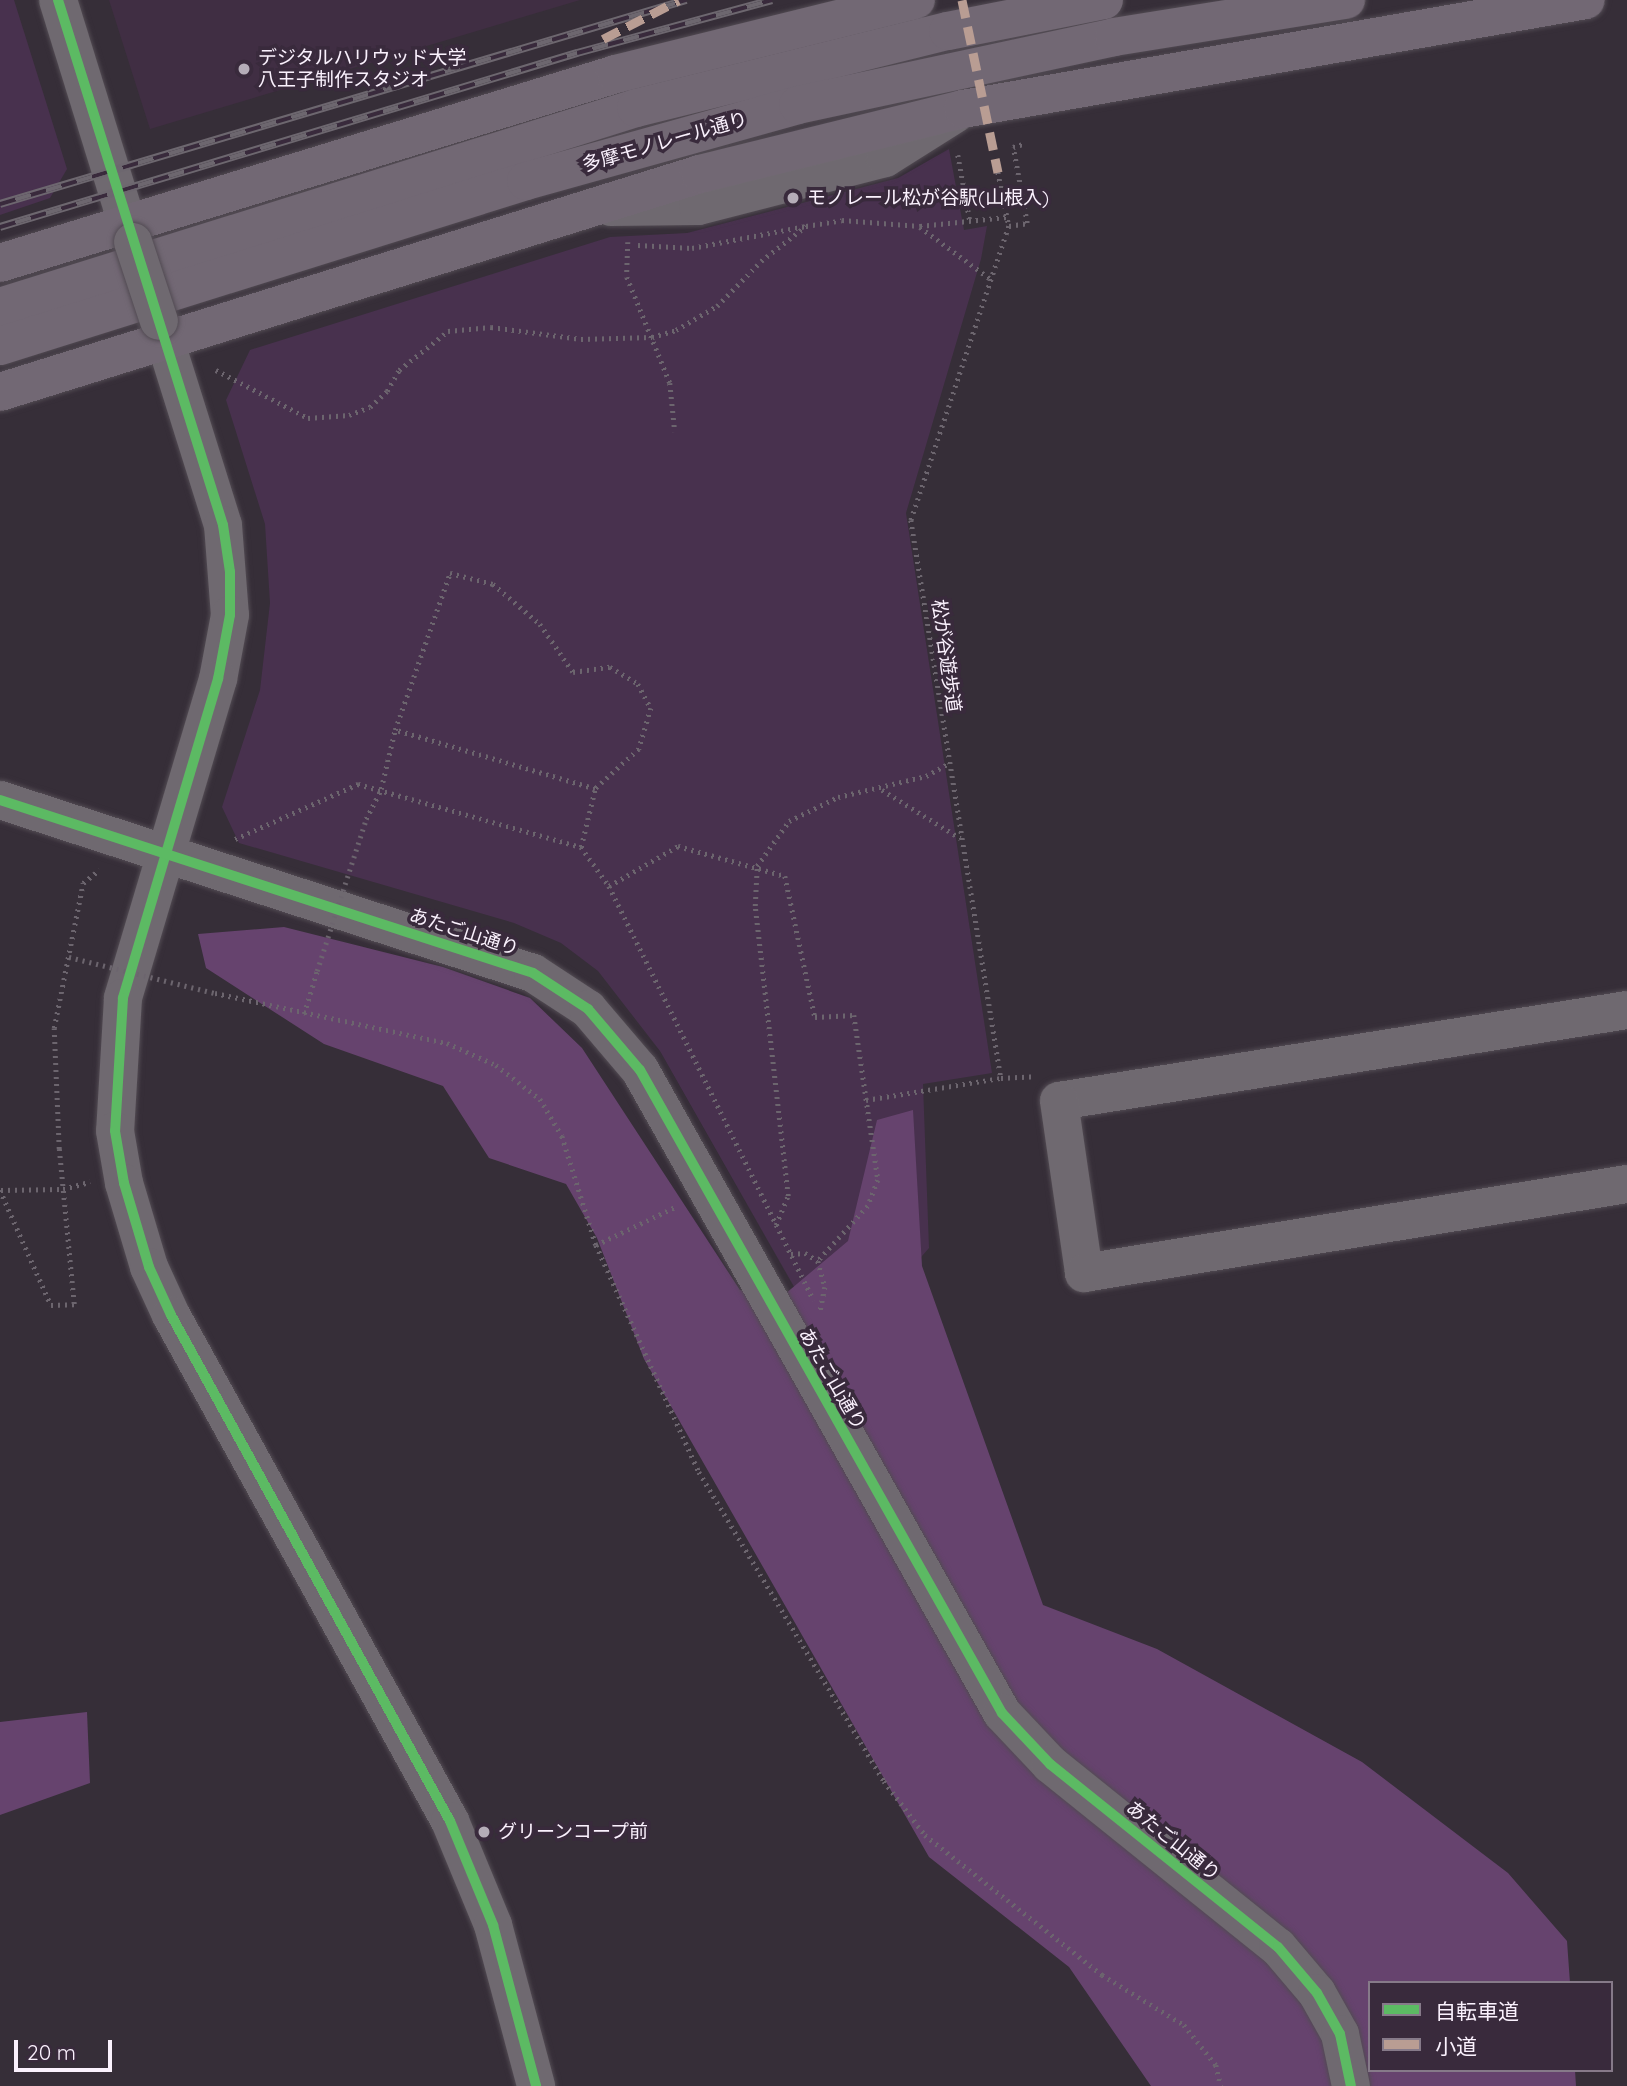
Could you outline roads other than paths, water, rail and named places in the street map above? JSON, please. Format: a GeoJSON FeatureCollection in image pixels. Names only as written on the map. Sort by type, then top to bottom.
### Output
{"type":"FeatureCollection","features":[{"type":"Feature","properties":{"kind":"main road"},"geometry":{"type":"LineString","coordinates":[[0,263],[131,233],[616,74],[916,0]]}},
{"type":"Feature","properties":{"kind":"main road","name":"多摩モノレール通り"},"geometry":{"type":"LineString","coordinates":[[0,307],[636,108],[921,37],[1104,0]]}},
{"type":"Feature","properties":{"kind":"main road","name":"多摩モノレール通り"},"geometry":{"type":"LineString","coordinates":[[0,346],[526,181],[798,105],[1114,37],[1346,0]]}},
{"type":"Feature","properties":{"kind":"main road"},"geometry":{"type":"LineString","coordinates":[[1473,20],[1517,0]]}},
{"type":"Feature","properties":{"kind":"main road"},"geometry":{"type":"LineString","coordinates":[[0,392],[162,331],[582,207],[959,125],[1473,20],[1586,0]]}},
{"type":"Feature","properties":{"kind":"street"},"geometry":{"type":"LineString","coordinates":[[58,0],[223,525],[230,615],[218,680],[123,998],[116,1060],[115,1131],[134,1225],[171,1315],[450,1821],[494,1925],[536,2086]]}},
{"type":"Feature","properties":{"kind":"street","name":"あたご山通り"},"geometry":{"type":"LineString","coordinates":[[0,800],[533,974],[587,1010],[640,1070],[706,1192],[1002,1713],[1050,1764],[1278,1947],[1317,1993],[1340,2034],[1351,2086]]}},
{"type":"Feature","properties":{"kind":"street"},"geometry":{"type":"LineString","coordinates":[[1627,1010],[1059,1101],[1084,1273],[1627,1184]]}},
{"type":"Feature","properties":{"kind":"railway"},"geometry":{"type":"LineString","coordinates":[[0,204],[686,0]]}},
{"type":"Feature","properties":{"kind":"railway"},"geometry":{"type":"LineString","coordinates":[[0,227],[577,53],[772,0]]}},
{"type":"Feature","properties":{"kind":"place","name":"デジタルハリウッド大学 八王子制作スタジオ"},"geometry":{"type":"Point","coordinates":[244,69]}},
{"type":"Feature","properties":{"kind":"place","name":"モノレール松が谷駅(山根入)"},"geometry":{"type":"Point","coordinates":[793,198]}},
{"type":"Feature","properties":{"kind":"place","name":"グリーンコープ前"},"geometry":{"type":"Point","coordinates":[484,1832]}}]}
